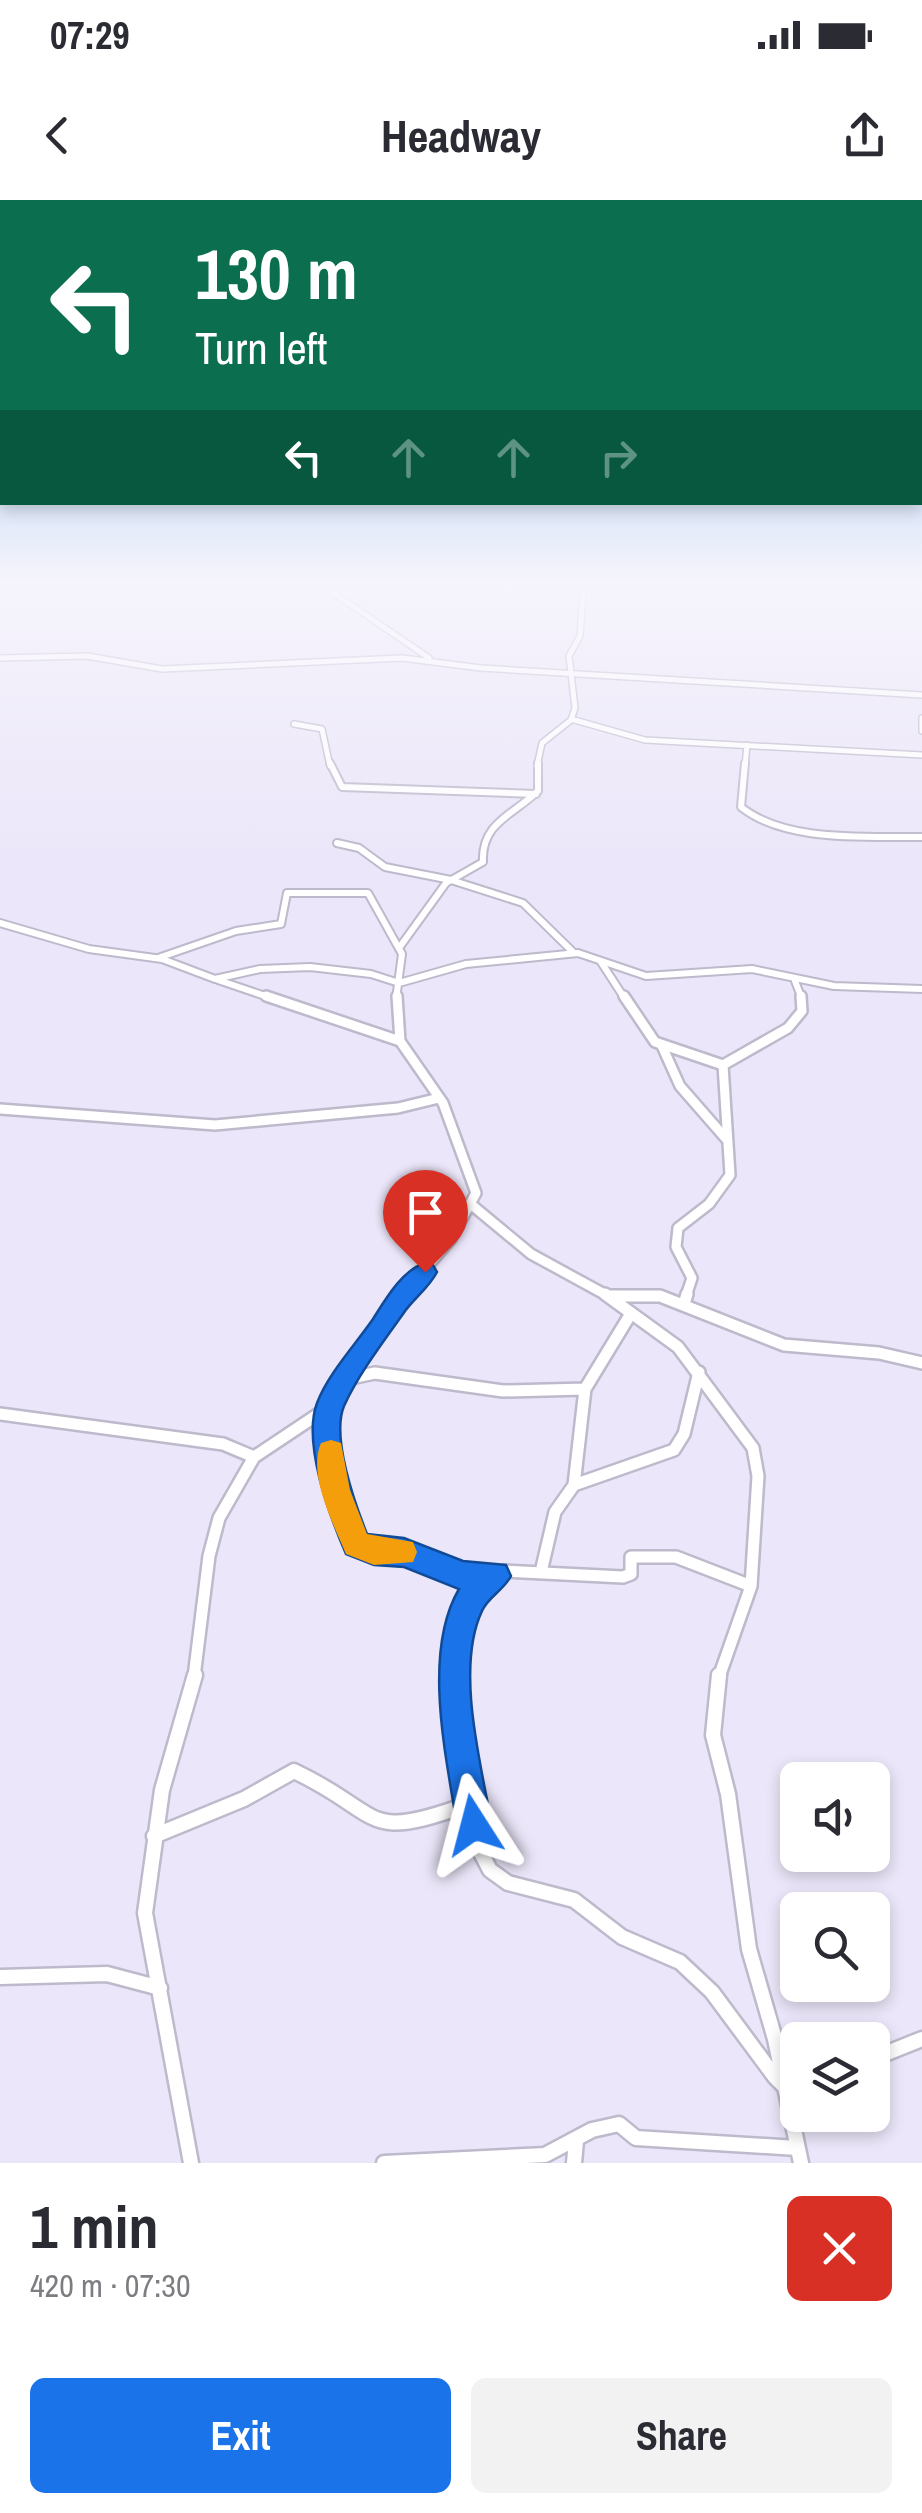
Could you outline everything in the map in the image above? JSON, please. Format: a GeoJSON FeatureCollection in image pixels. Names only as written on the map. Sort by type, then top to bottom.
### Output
{"type":"FeatureCollection","features":[{"type":"Feature","properties":{"kind":"street"},"geometry":{"type":"LineString","coordinates":[[400,948],[451,880],[482,862],[481,848],[489,828],[536,794],[542,743],[570,719],[576,700],[572,675]]}},
{"type":"Feature","properties":{"kind":"street"},"geometry":{"type":"LineString","coordinates":[[598,675],[922,695]]}},
{"type":"Feature","properties":{"kind":"street"},"geometry":{"type":"LineString","coordinates":[[570,719],[626,737],[922,757]]}},
{"type":"Feature","properties":{"kind":"street"},"geometry":{"type":"LineString","coordinates":[[294,724],[322,728],[333,776],[342,787],[536,794]]}},
{"type":"Feature","properties":{"kind":"street"},"geometry":{"type":"LineString","coordinates":[[748,745],[741,807],[752,818],[820,832],[922,836]]}},
{"type":"Feature","properties":{"kind":"street"},"geometry":{"type":"LineString","coordinates":[[337,842],[359,848],[385,867],[451,880],[523,903],[574,953]]}},
{"type":"Feature","properties":{"kind":"street"},"geometry":{"type":"LineString","coordinates":[[158,958],[236,931],[281,924],[287,894],[368,892],[400,948],[395,1008],[400,1041],[439,1098],[476,1193],[473,1206],[396,1303],[329,1407],[254,1457],[219,1518],[209,1556],[196,1670],[154,1836],[145,1913],[191,2163]]}},
{"type":"Feature","properties":{"kind":"street"},"geometry":{"type":"LineString","coordinates":[[0,924],[90,949],[158,958],[400,1041]]}},
{"type":"Feature","properties":{"kind":"street"},"geometry":{"type":"LineString","coordinates":[[216,979],[249,971],[310,967],[371,974],[399,983],[466,964],[574,953],[646,976],[752,969],[795,981],[896,992],[922,989]]}},
{"type":"Feature","properties":{"kind":"street"},"geometry":{"type":"LineString","coordinates":[[599,960],[615,980],[638,1028],[662,1046],[702,1053],[723,1065]]}},
{"type":"Feature","properties":{"kind":"street"},"geometry":{"type":"LineString","coordinates":[[723,1065],[796,1021],[803,1001],[795,981]]}},
{"type":"Feature","properties":{"kind":"street"},"geometry":{"type":"LineString","coordinates":[[662,1046],[668,1067],[696,1108],[728,1141]]}},
{"type":"Feature","properties":{"kind":"street"},"geometry":{"type":"LineString","coordinates":[[684,1304],[692,1278],[675,1236],[678,1228],[709,1204],[725,1184],[731,1167],[723,1065]]}},
{"type":"Feature","properties":{"kind":"street"},"geometry":{"type":"LineString","coordinates":[[0,1108],[215,1125],[398,1108],[439,1098]]}},
{"type":"Feature","properties":{"kind":"street"},"geometry":{"type":"LineString","coordinates":[[473,1206],[531,1254],[608,1296],[678,1347],[745,1434],[757,1462],[751,1586],[720,1667],[713,1735],[728,1794],[750,1949],[780,2047]]}},
{"type":"Feature","properties":{"kind":"street"},"geometry":{"type":"LineString","coordinates":[[608,1296],[650,1294],[784,1345],[879,1354],[922,1364]]}},
{"type":"Feature","properties":{"kind":"street"},"geometry":{"type":"LineString","coordinates":[[541,1572],[555,1512],[574,1485],[584,1388],[630,1315]]}},
{"type":"Feature","properties":{"kind":"street"},"geometry":{"type":"LineString","coordinates":[[574,1485],[674,1450],[684,1434],[699,1372]]}},
{"type":"Feature","properties":{"kind":"street"},"geometry":{"type":"LineString","coordinates":[[346,1380],[375,1374],[503,1391],[584,1388]]}},
{"type":"Feature","properties":{"kind":"street"},"geometry":{"type":"LineString","coordinates":[[329,1407],[336,1490],[356,1544],[374,1551],[404,1552],[463,1576],[496,1576],[512,1570],[624,1577],[631,1574],[631,1557],[638,1554],[679,1559],[751,1586]]}},
{"type":"Feature","properties":{"kind":"street"},"geometry":{"type":"LineString","coordinates":[[0,1414],[224,1444],[254,1457]]}},
{"type":"Feature","properties":{"kind":"street"},"geometry":{"type":"LineString","coordinates":[[496,1576],[468,1601],[454,1671],[471,1803],[483,1860],[503,1882],[556,1892],[590,1910],[627,1940],[672,1956],[712,1992],[756,2058],[780,2077]]}},
{"type":"Feature","properties":{"kind":"street"},"geometry":{"type":"LineString","coordinates":[[154,1836],[244,1799],[294,1771],[321,1782],[381,1823],[413,1824],[471,1803]]}},
{"type":"Feature","properties":{"kind":"street"},"geometry":{"type":"LineString","coordinates":[[0,1977],[107,1974],[160,1988]]}},
{"type":"Feature","properties":{"kind":"street"},"geometry":{"type":"LineString","coordinates":[[890,2051],[922,2038]]}},
{"type":"Feature","properties":{"kind":"street"},"geometry":{"type":"LineString","coordinates":[[384,2163],[545,2155],[592,2130],[619,2124],[636,2138],[799,2156]]}},
{"type":"Feature","properties":{"kind":"street"},"geometry":{"type":"LineString","coordinates":[[574,2163],[576,2141]]}},
{"type":"Feature","properties":{"kind":"slow traffic"},"geometry":{"type":"LineString","coordinates":[[331,1452],[336,1490],[356,1544],[374,1551],[402,1552]]}},
{"type":"Feature","properties":{"kind":"route"},"geometry":{"type":"LineString","coordinates":[[425,1272],[396,1303],[329,1407],[330,1444],[336,1490],[356,1544],[374,1551],[404,1552],[439,1570],[463,1576],[496,1576],[468,1601],[454,1671],[457,1718],[474,1825]]}}]}
